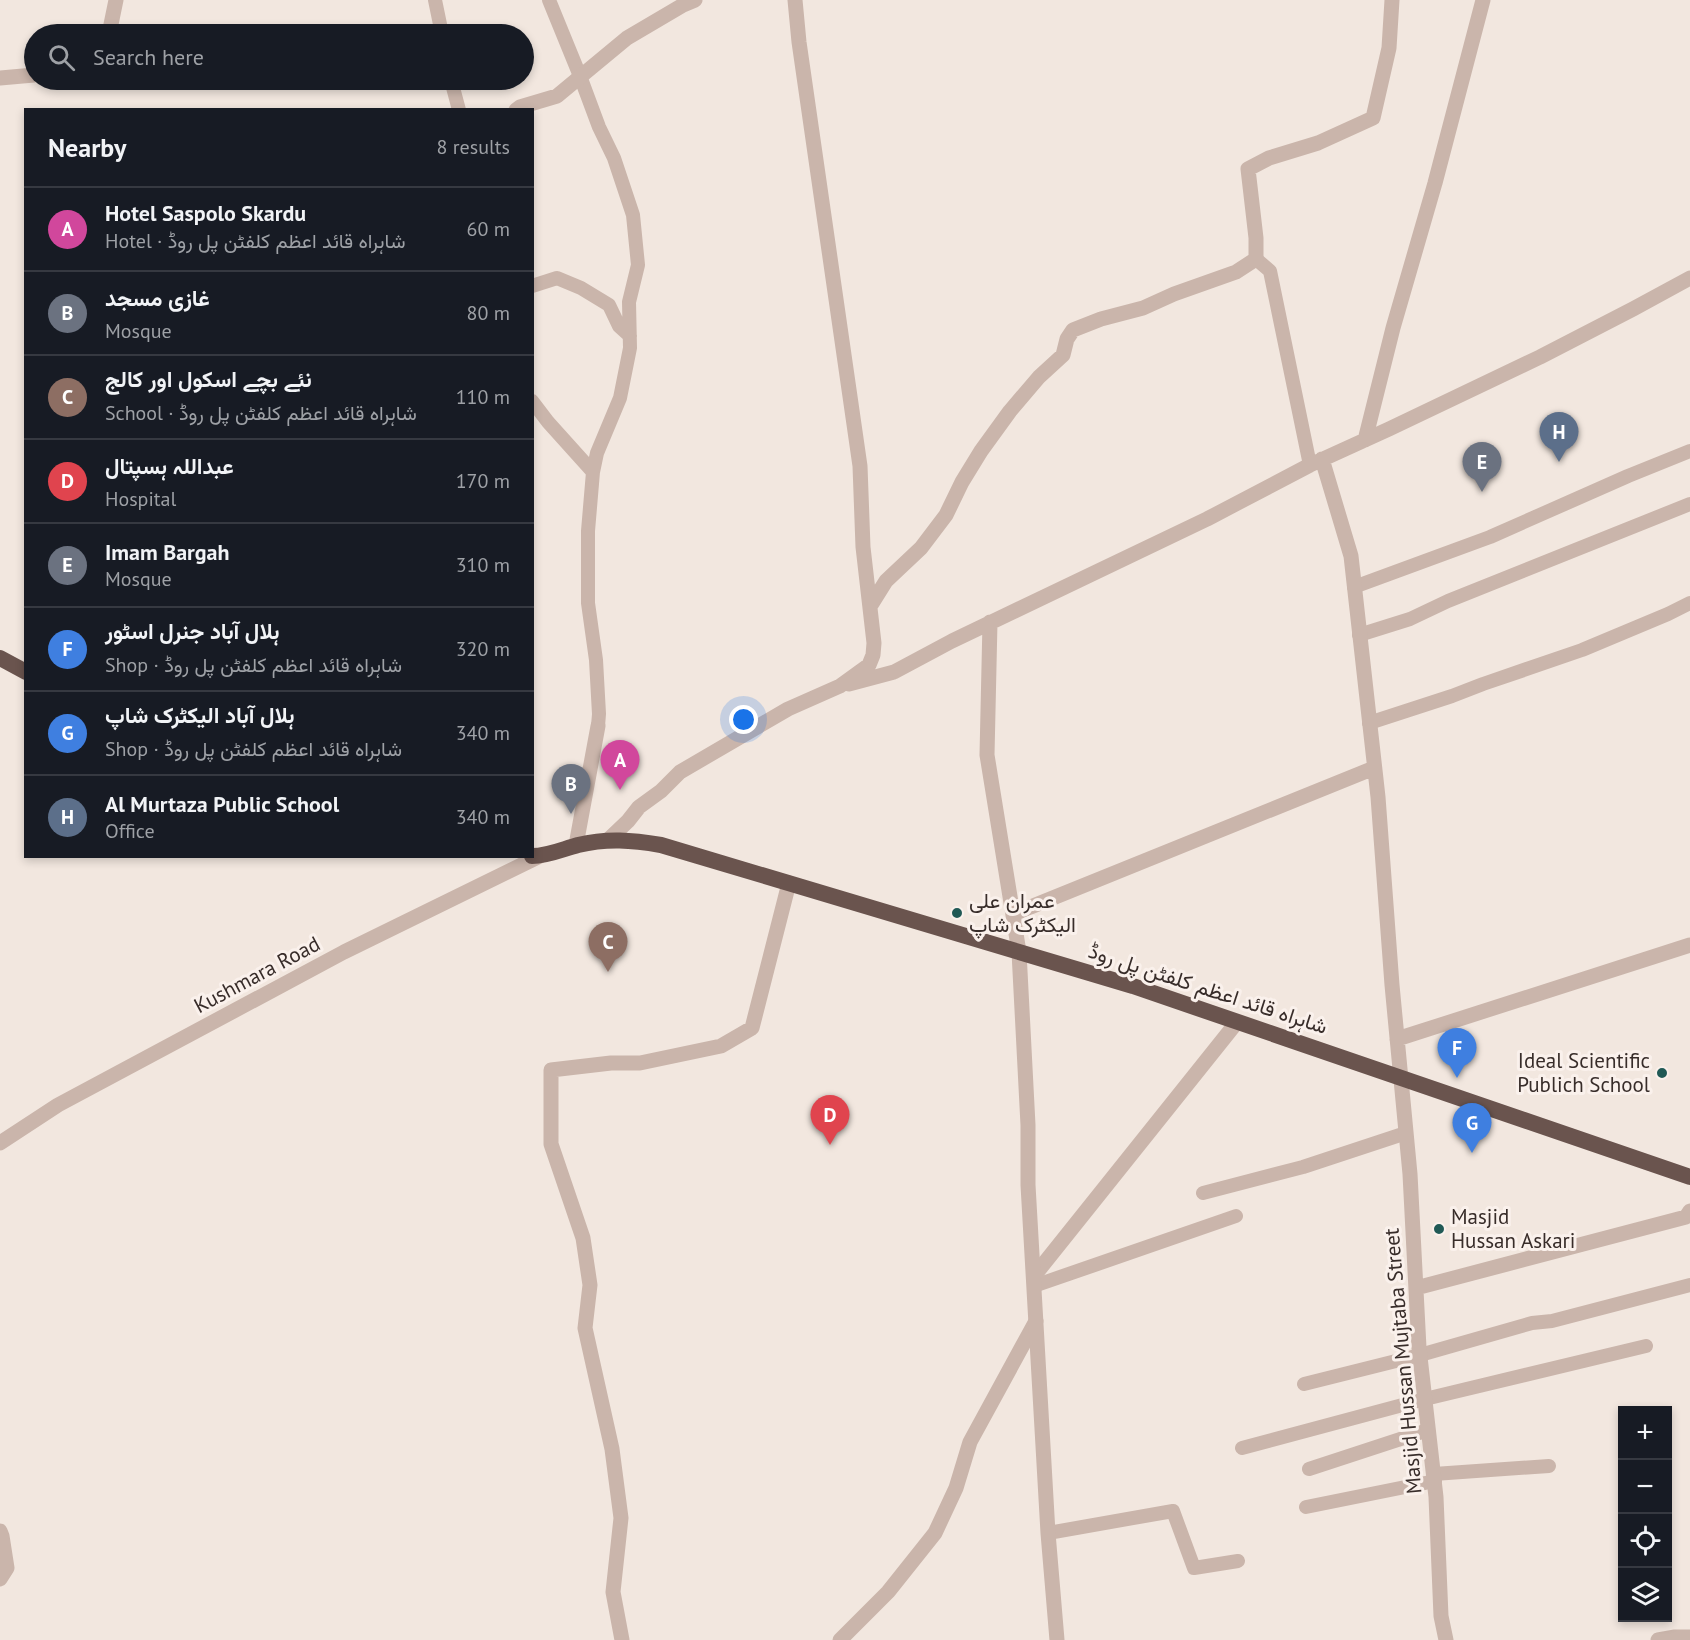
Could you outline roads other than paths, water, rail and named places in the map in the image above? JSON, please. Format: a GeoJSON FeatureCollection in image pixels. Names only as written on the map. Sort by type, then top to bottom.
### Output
{"type":"FeatureCollection","features":[{"type":"Feature","properties":{"kind":"highway"},"geometry":{"type":"LineString","coordinates":[[0,658],[24,671]]}},
{"type":"Feature","properties":{"kind":"highway","name":"شاہراہ قائد اعظم کلفٹن پل روڈ"},"geometry":{"type":"LineString","coordinates":[[536,856],[576,845],[608,840],[634,840],[661,845],[1133,986],[1690,1177]]}},
{"type":"Feature","properties":{"kind":"street"},"geometry":{"type":"LineString","coordinates":[[111,24],[116,0]]}},
{"type":"Feature","properties":{"kind":"street"},"geometry":{"type":"LineString","coordinates":[[435,0],[440,24]]}},
{"type":"Feature","properties":{"kind":"street"},"geometry":{"type":"LineString","coordinates":[[549,0],[599,127],[614,158],[633,215],[638,265],[629,302],[630,348],[620,398],[597,453],[593,472],[588,531],[588,603],[596,660],[599,714],[576,845]]}},
{"type":"Feature","properties":{"kind":"street"},"geometry":{"type":"LineString","coordinates":[[518,108],[556,96],[627,38],[695,0]]}},
{"type":"Feature","properties":{"kind":"street"},"geometry":{"type":"LineString","coordinates":[[795,0],[860,465],[863,547],[874,643],[869,665],[840,686]]}},
{"type":"Feature","properties":{"kind":"street"},"geometry":{"type":"LineString","coordinates":[[1316,462],[1270,271],[1256,259],[1256,238],[1248,169],[1269,158],[1318,142],[1374,118],[1389,48],[1392,0]]}},
{"type":"Feature","properties":{"kind":"street"},"geometry":{"type":"LineString","coordinates":[[1365,440],[1393,327],[1435,183],[1483,0]]}},
{"type":"Feature","properties":{"kind":"street"},"geometry":{"type":"LineString","coordinates":[[0,78],[24,76]]}},
{"type":"Feature","properties":{"kind":"street"},"geometry":{"type":"LineString","coordinates":[[454,90],[458,108]]}},
{"type":"Feature","properties":{"kind":"street"},"geometry":{"type":"LineString","coordinates":[[871,605],[886,581],[921,548],[946,514],[981,451],[1010,411],[1039,377],[1063,355],[1072,330],[1101,319],[1143,308],[1174,294],[1236,272],[1256,259]]}},
{"type":"Feature","properties":{"kind":"street"},"geometry":{"type":"LineString","coordinates":[[534,285],[557,278],[581,288],[609,305],[619,326],[630,336]]}},
{"type":"Feature","properties":{"kind":"street"},"geometry":{"type":"LineString","coordinates":[[608,840],[639,807],[680,772],[788,709],[840,686],[894,672],[990,622],[1206,519],[1316,462],[1540,357],[1690,278]]}},
{"type":"Feature","properties":{"kind":"street"},"geometry":{"type":"LineString","coordinates":[[534,404],[548,423],[593,472]]}},
{"type":"Feature","properties":{"kind":"street"},"geometry":{"type":"LineString","coordinates":[[1354,587],[1490,537],[1690,451]]}},
{"type":"Feature","properties":{"kind":"street","name":"Masjid Hussan Mujtaba Street"},"geometry":{"type":"LineString","coordinates":[[1316,462],[1351,556],[1374,768],[1406,1133],[1420,1355],[1434,1478],[1441,1616],[1446,1640]]}},
{"type":"Feature","properties":{"kind":"street"},"geometry":{"type":"LineString","coordinates":[[1359,635],[1410,619],[1448,601],[1690,504]]}},
{"type":"Feature","properties":{"kind":"street"},"geometry":{"type":"LineString","coordinates":[[1369,723],[1572,653],[1690,603]]}},
{"type":"Feature","properties":{"kind":"street"},"geometry":{"type":"LineString","coordinates":[[990,622],[987,755],[1019,952],[1028,1125],[1028,1185],[1048,1533],[1057,1640]]}},
{"type":"Feature","properties":{"kind":"street"},"geometry":{"type":"LineString","coordinates":[[1013,914],[1374,768]]}},
{"type":"Feature","properties":{"kind":"street","name":"Kushmara Road"},"geometry":{"type":"LineString","coordinates":[[0,1143],[58,1105],[333,957],[532,858]]}},
{"type":"Feature","properties":{"kind":"street"},"geometry":{"type":"LineString","coordinates":[[622,1640],[613,1592],[621,1518],[612,1449],[585,1328],[590,1285],[583,1238],[551,1144],[551,1070],[611,1062],[640,1064],[721,1046],[752,1028],[789,883]]}},
{"type":"Feature","properties":{"kind":"street"},"geometry":{"type":"LineString","coordinates":[[1397,1039],[1690,945]]}},
{"type":"Feature","properties":{"kind":"street"},"geometry":{"type":"LineString","coordinates":[[1034,1281],[1237,1022]]}},
{"type":"Feature","properties":{"kind":"street"},"geometry":{"type":"LineString","coordinates":[[1203,1193],[1303,1167],[1406,1133]]}},
{"type":"Feature","properties":{"kind":"street"},"geometry":{"type":"LineString","coordinates":[[1416,1288],[1686,1217],[1690,1211]]}},
{"type":"Feature","properties":{"kind":"street"},"geometry":{"type":"LineString","coordinates":[[1034,1281],[1236,1216]]}},
{"type":"Feature","properties":{"kind":"street"},"geometry":{"type":"LineString","coordinates":[[1304,1384],[1420,1355],[1532,1323],[1552,1321],[1690,1285]]}},
{"type":"Feature","properties":{"kind":"street"},"geometry":{"type":"LineString","coordinates":[[840,1640],[888,1592],[935,1533],[956,1488],[970,1442],[1036,1322]]}},
{"type":"Feature","properties":{"kind":"street"},"geometry":{"type":"LineString","coordinates":[[1242,1448],[1425,1399],[1646,1346]]}},
{"type":"Feature","properties":{"kind":"street"},"geometry":{"type":"LineString","coordinates":[[1309,1469],[1428,1430]]}},
{"type":"Feature","properties":{"kind":"street"},"geometry":{"type":"LineString","coordinates":[[1306,1507],[1434,1478],[1549,1466]]}},
{"type":"Feature","properties":{"kind":"street"},"geometry":{"type":"LineString","coordinates":[[1048,1533],[1173,1511],[1194,1568],[1238,1561]]}},
{"type":"Feature","properties":{"kind":"street"},"geometry":{"type":"LineString","coordinates":[[0,1531],[7,1568],[0,1579]]}},
{"type":"Feature","properties":{"kind":"street"},"geometry":{"type":"LineString","coordinates":[[1658,1640],[1690,1637]]}},
{"type":"Feature","properties":{"kind":"place","name":"Al Murtaza Public School"},"geometry":{"type":"Point","coordinates":[1559,462]}},
{"type":"Feature","properties":{"kind":"place","name":"Imam Bargah"},"geometry":{"type":"Point","coordinates":[1482,492]}},
{"type":"Feature","properties":{"kind":"place","name":"Hotel Saspolo Skardu"},"geometry":{"type":"Point","coordinates":[620,790]}},
{"type":"Feature","properties":{"kind":"place","name":"غازی مسجد"},"geometry":{"type":"Point","coordinates":[571,814]}},
{"type":"Feature","properties":{"kind":"place","name":"عمران علی الیکٹرک شاپ"},"geometry":{"type":"Point","coordinates":[957,913]}},
{"type":"Feature","properties":{"kind":"place","name":"نئے بچے اسکول اور کالج"},"geometry":{"type":"Point","coordinates":[608,972]}},
{"type":"Feature","properties":{"kind":"place","name":"Ideal Scientific Publich School"},"geometry":{"type":"Point","coordinates":[1662,1073]}},
{"type":"Feature","properties":{"kind":"place","name":"ہلال آباد جنرل اسٹور"},"geometry":{"type":"Point","coordinates":[1457,1078]}},
{"type":"Feature","properties":{"kind":"place","name":"عبداللہ ہسپتال"},"geometry":{"type":"Point","coordinates":[830,1145]}},
{"type":"Feature","properties":{"kind":"place","name":"ہلال آباد الیکٹرک شاپ"},"geometry":{"type":"Point","coordinates":[1472,1153]}},
{"type":"Feature","properties":{"kind":"place","name":"Masjid Hussan Askari"},"geometry":{"type":"Point","coordinates":[1439,1229]}}]}
